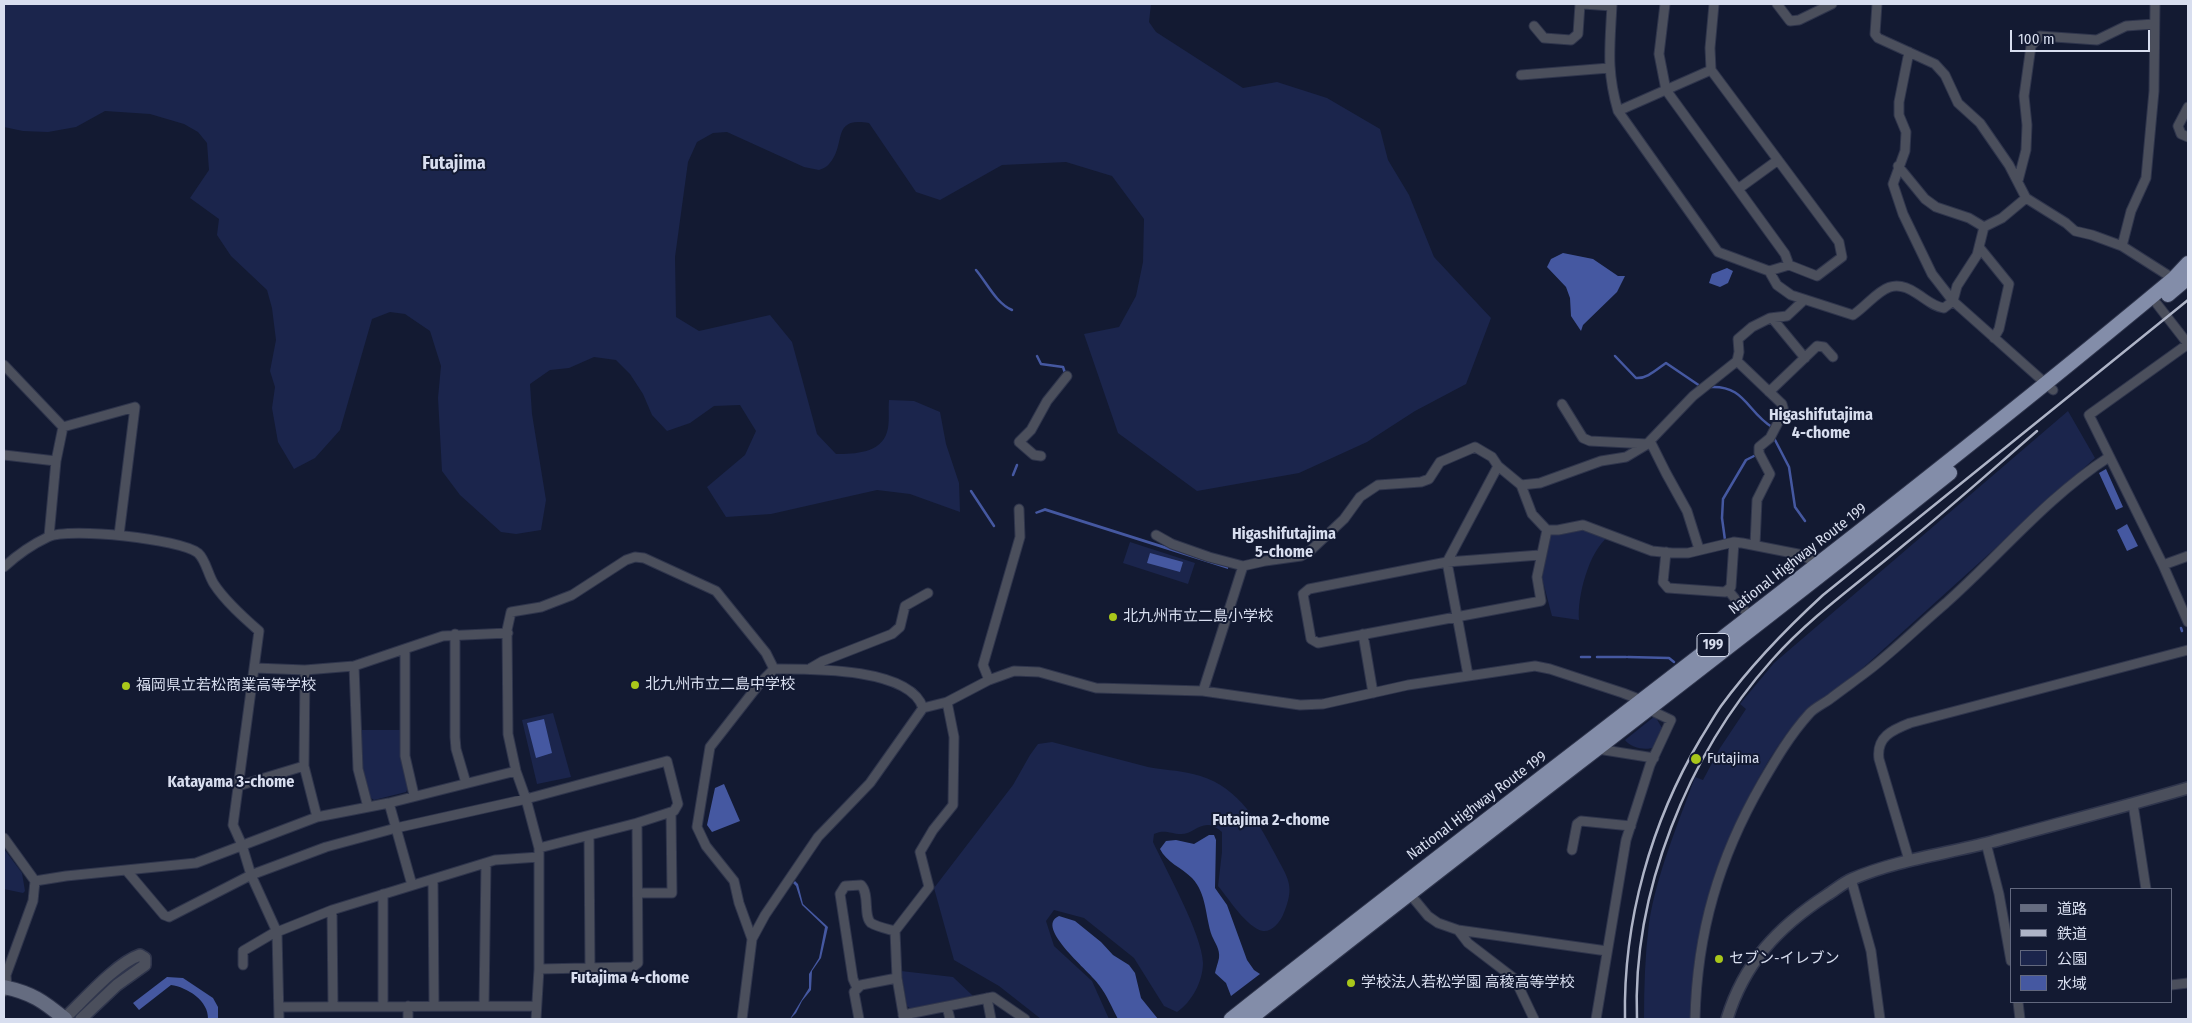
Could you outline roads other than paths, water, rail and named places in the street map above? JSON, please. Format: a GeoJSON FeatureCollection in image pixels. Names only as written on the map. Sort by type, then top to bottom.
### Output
{"type":"FeatureCollection","features":[{"type":"Feature","properties":{"kind":"highway","name":"National Highway Route 199"},"geometry":{"type":"LineString","coordinates":[[2050,387],[2157,304],[2181,280],[2188,263]]}},
{"type":"Feature","properties":{"kind":"highway","name":"National Highway Route 199"},"geometry":{"type":"LineString","coordinates":[[1231,1019],[1403,883],[1645,705],[1823,568],[2181,280]]}},
{"type":"Feature","properties":{"kind":"highway","name":"National Highway Route 199"},"geometry":{"type":"LineString","coordinates":[[1250,1019],[1409,893],[1598,749],[1645,705],[1750,617],[1823,568]]}},
{"type":"Feature","properties":{"kind":"main road"},"geometry":{"type":"LineString","coordinates":[[5,989],[26,991],[64,1019]]}},
{"type":"Feature","properties":{"kind":"street"},"geometry":{"type":"LineString","coordinates":[[1534,26],[1544,38],[1571,40],[1578,34],[1581,4],[1612,5],[1609,68],[1611,86],[1618,111],[1718,252],[1769,271],[1789,265],[1817,276],[1842,256],[1839,242],[1711,70],[1710,48],[1714,4]]}},
{"type":"Feature","properties":{"kind":"street"},"geometry":{"type":"LineString","coordinates":[[1665,4],[1659,54],[1666,90],[1785,254],[1789,265]]}},
{"type":"Feature","properties":{"kind":"street"},"geometry":{"type":"LineString","coordinates":[[1777,4],[1790,21],[1799,20],[1832,4]]}},
{"type":"Feature","properties":{"kind":"street"},"geometry":{"type":"LineString","coordinates":[[1877,4],[1875,34],[1878,38],[1936,64],[1945,74],[1958,104],[1980,123],[2009,165],[2026,198],[2066,223],[2075,232],[2092,235],[2122,246],[2181,280]]}},
{"type":"Feature","properties":{"kind":"street"},"geometry":{"type":"LineString","coordinates":[[2122,246],[2131,211],[2146,178],[2154,91],[2155,4]]}},
{"type":"Feature","properties":{"kind":"street"},"geometry":{"type":"LineString","coordinates":[[2018,181],[2026,150],[2027,125],[2024,96],[2031,46],[2034,40],[2040,36],[2097,40],[2126,26],[2154,24]]}},
{"type":"Feature","properties":{"kind":"street"},"geometry":{"type":"LineString","coordinates":[[1909,52],[1899,115],[1906,132],[1905,151],[1893,184],[1903,214],[1932,274],[1952,301],[2050,387]]}},
{"type":"Feature","properties":{"kind":"street"},"geometry":{"type":"LineString","coordinates":[[1521,75],[1609,68]]}},
{"type":"Feature","properties":{"kind":"street"},"geometry":{"type":"LineString","coordinates":[[1618,111],[1711,70]]}},
{"type":"Feature","properties":{"kind":"street"},"geometry":{"type":"LineString","coordinates":[[2188,107],[2178,126],[2181,134],[2188,137]]}},
{"type":"Feature","properties":{"kind":"street"},"geometry":{"type":"LineString","coordinates":[[1738,189],[1778,160]]}},
{"type":"Feature","properties":{"kind":"street"},"geometry":{"type":"LineString","coordinates":[[1898,166],[1925,199],[1936,207],[1969,218],[1984,227]]}},
{"type":"Feature","properties":{"kind":"street"},"geometry":{"type":"LineString","coordinates":[[1769,271],[1777,285],[1784,292],[1853,315],[1879,292],[1891,286],[1904,286],[1935,307],[1944,308],[1952,301],[1958,286],[1977,255],[1984,227],[2002,218],[2026,198]]}},
{"type":"Feature","properties":{"kind":"street"},"geometry":{"type":"LineString","coordinates":[[1979,247],[2010,284],[1994,338]]}},
{"type":"Feature","properties":{"kind":"street"},"geometry":{"type":"LineString","coordinates":[[1521,485],[1540,483],[1600,461],[1626,457],[1649,442],[1693,396],[1737,361],[1739,352],[1738,339],[1752,327],[1772,318],[1787,316],[1804,300]]}},
{"type":"Feature","properties":{"kind":"street"},"geometry":{"type":"LineString","coordinates":[[2157,304],[2188,344],[2089,416],[2163,565],[2188,622]]}},
{"type":"Feature","properties":{"kind":"street"},"geometry":{"type":"LineString","coordinates":[[1772,318],[1805,358]]}},
{"type":"Feature","properties":{"kind":"street"},"geometry":{"type":"LineString","coordinates":[[1769,392],[1817,346],[1824,347],[1833,357]]}},
{"type":"Feature","properties":{"kind":"street"},"geometry":{"type":"LineString","coordinates":[[1737,361],[1782,404],[1784,411],[1770,438],[1759,447],[1759,453],[1770,474],[1757,500],[1755,545]]}},
{"type":"Feature","properties":{"kind":"street"},"geometry":{"type":"LineString","coordinates":[[4,365],[63,427]]}},
{"type":"Feature","properties":{"kind":"street"},"geometry":{"type":"LineString","coordinates":[[1041,456],[1034,455],[1019,442],[1031,430],[1047,401],[1067,376]]}},
{"type":"Feature","properties":{"kind":"street"},"geometry":{"type":"LineString","coordinates":[[1562,404],[1583,438],[1590,441],[1649,442]]}},
{"type":"Feature","properties":{"kind":"street"},"geometry":{"type":"LineString","coordinates":[[63,427],[135,407],[119,535]]}},
{"type":"Feature","properties":{"kind":"street"},"geometry":{"type":"LineString","coordinates":[[49,536],[56,461],[63,427]]}},
{"type":"Feature","properties":{"kind":"street"},"geometry":{"type":"LineString","coordinates":[[1649,442],[1687,511],[1699,550]]}},
{"type":"Feature","properties":{"kind":"street"},"geometry":{"type":"LineString","coordinates":[[1156,535],[1172,544],[1243,566],[1300,556],[1311,550],[1344,520],[1360,497],[1378,485],[1421,482],[1429,479],[1440,462],[1475,447],[1492,458],[1498,466],[1521,485],[1532,514],[1547,530],[1558,530],[1583,525],[1651,550],[1666,552],[1688,553],[1734,542],[1803,555],[1823,568]]}},
{"type":"Feature","properties":{"kind":"street"},"geometry":{"type":"LineString","coordinates":[[4,455],[56,461]]}},
{"type":"Feature","properties":{"kind":"street"},"geometry":{"type":"LineString","coordinates":[[1695,1019],[1696,987],[1704,936],[1714,894],[1728,850],[1740,822],[1784,744],[1810,713],[1845,689],[1899,645],[2013,537],[2109,457]]}},
{"type":"Feature","properties":{"kind":"street"},"geometry":{"type":"LineString","coordinates":[[1468,675],[1447,562],[1498,466]]}},
{"type":"Feature","properties":{"kind":"street"},"geometry":{"type":"LineString","coordinates":[[989,680],[983,665],[1020,537],[1019,509]]}},
{"type":"Feature","properties":{"kind":"street"},"geometry":{"type":"LineString","coordinates":[[1540,555],[1447,562],[1309,588],[1303,594],[1311,638],[1318,643],[1457,615],[1542,601],[1537,577],[1540,555],[1547,530]]}},
{"type":"Feature","properties":{"kind":"street"},"geometry":{"type":"LineString","coordinates":[[4,567],[18,554],[49,536],[90,533],[119,535],[187,546],[200,555],[214,584],[244,618],[259,631],[233,825],[242,845],[251,875],[277,931],[279,1019]]}},
{"type":"Feature","properties":{"kind":"street"},"geometry":{"type":"LineString","coordinates":[[1666,552],[1663,582],[1668,588],[1725,592],[1731,587],[1734,542]]}},
{"type":"Feature","properties":{"kind":"street"},"geometry":{"type":"LineString","coordinates":[[2163,565],[2188,556]]}},
{"type":"Feature","properties":{"kind":"street"},"geometry":{"type":"LineString","coordinates":[[536,1019],[539,969],[539,853],[526,799],[516,771],[508,734],[508,633],[511,612],[541,607],[572,595],[626,560],[635,557],[644,558],[716,591],[766,653],[774,669]]}},
{"type":"Feature","properties":{"kind":"street"},"geometry":{"type":"LineString","coordinates":[[1203,691],[1243,566]]}},
{"type":"Feature","properties":{"kind":"street"},"geometry":{"type":"LineString","coordinates":[[1728,590],[1750,617]]}},
{"type":"Feature","properties":{"kind":"street"},"geometry":{"type":"LineString","coordinates":[[811,668],[823,661],[892,634],[900,628],[905,606],[928,593]]}},
{"type":"Feature","properties":{"kind":"street"},"geometry":{"type":"LineString","coordinates":[[255,668],[306,670],[354,666],[442,636],[508,633]]}},
{"type":"Feature","properties":{"kind":"street"},"geometry":{"type":"LineString","coordinates":[[455,634],[455,737],[456,749],[466,783]]}},
{"type":"Feature","properties":{"kind":"street"},"geometry":{"type":"LineString","coordinates":[[1363,634],[1372,693]]}},
{"type":"Feature","properties":{"kind":"street"},"geometry":{"type":"LineString","coordinates":[[405,649],[405,756],[414,796]]}},
{"type":"Feature","properties":{"kind":"street"},"geometry":{"type":"LineString","coordinates":[[1909,860],[1878,749],[1883,737],[1896,728],[1910,723],[2188,650]]}},
{"type":"Feature","properties":{"kind":"street"},"geometry":{"type":"LineString","coordinates":[[354,666],[358,769],[368,806]]}},
{"type":"Feature","properties":{"kind":"street"},"geometry":{"type":"LineString","coordinates":[[742,1019],[752,938],[765,915],[818,837],[870,783],[923,708],[947,702],[989,680],[1014,671],[1039,672],[1096,688],[1203,691],[1300,705],[1323,704],[1468,675],[1535,666],[1550,669],[1645,705],[1671,720],[1650,765],[1626,840],[1596,1019]]}},
{"type":"Feature","properties":{"kind":"street"},"geometry":{"type":"LineString","coordinates":[[752,938],[739,903],[734,882],[706,846],[697,827],[710,747],[760,683],[774,669],[811,668],[869,675],[904,687],[920,698],[923,708]]}},
{"type":"Feature","properties":{"kind":"street"},"geometry":{"type":"LineString","coordinates":[[306,670],[304,766],[317,817]]}},
{"type":"Feature","properties":{"kind":"street"},"geometry":{"type":"LineString","coordinates":[[947,702],[954,737],[953,805],[933,830],[920,852],[929,886],[895,931],[897,978],[904,1017],[993,997],[1025,1019]]}},
{"type":"Feature","properties":{"kind":"street"},"geometry":{"type":"LineString","coordinates":[[1598,749],[1654,758]]}},
{"type":"Feature","properties":{"kind":"street"},"geometry":{"type":"LineString","coordinates":[[126,870],[164,915],[169,916],[251,875],[326,848],[396,828],[526,799],[667,761],[678,804],[674,811],[670,813],[539,853],[496,860],[332,910],[277,931],[243,951],[243,965]]}},
{"type":"Feature","properties":{"kind":"street"},"geometry":{"type":"LineString","coordinates":[[238,786],[304,766]]}},
{"type":"Feature","properties":{"kind":"street"},"geometry":{"type":"LineString","coordinates":[[36,882],[66,876],[196,864],[317,817],[390,802],[516,771]]}},
{"type":"Feature","properties":{"kind":"street"},"geometry":{"type":"LineString","coordinates":[[1727,1019],[1733,1000],[1759,954],[1793,920],[1851,879],[1909,860],[1986,843],[2188,788]]}},
{"type":"Feature","properties":{"kind":"street"},"geometry":{"type":"LineString","coordinates":[[390,802],[412,885]]}},
{"type":"Feature","properties":{"kind":"street"},"geometry":{"type":"LineString","coordinates":[[2133,804],[2146,888]]}},
{"type":"Feature","properties":{"kind":"street"},"geometry":{"type":"LineString","coordinates":[[638,893],[672,893],[670,813]]}},
{"type":"Feature","properties":{"kind":"street"},"geometry":{"type":"LineString","coordinates":[[1572,850],[1577,824],[1581,821],[1631,826]]}},
{"type":"Feature","properties":{"kind":"street"},"geometry":{"type":"LineString","coordinates":[[539,969],[633,967],[638,963],[637,823]]}},
{"type":"Feature","properties":{"kind":"street"},"geometry":{"type":"LineString","coordinates":[[590,836],[590,968]]}},
{"type":"Feature","properties":{"kind":"street"},"geometry":{"type":"LineString","coordinates":[[4,838],[36,882],[33,902],[6,975],[5,989]]}},
{"type":"Feature","properties":{"kind":"street"},"geometry":{"type":"LineString","coordinates":[[1986,843],[1999,894],[2010,955]]}},
{"type":"Feature","properties":{"kind":"street"},"geometry":{"type":"LineString","coordinates":[[484,1006],[486,863]]}},
{"type":"Feature","properties":{"kind":"street"},"geometry":{"type":"LineString","coordinates":[[1851,879],[1871,951],[1880,1019]]}},
{"type":"Feature","properties":{"kind":"street"},"geometry":{"type":"LineString","coordinates":[[432,880],[434,1006]]}},
{"type":"Feature","properties":{"kind":"street"},"geometry":{"type":"LineString","coordinates":[[857,988],[853,979],[840,894],[845,886],[861,885],[864,889],[868,919],[872,924],[895,931]]}},
{"type":"Feature","properties":{"kind":"street"},"geometry":{"type":"LineString","coordinates":[[1409,893],[1428,916],[1438,923],[1458,930],[1607,951]]}},
{"type":"Feature","properties":{"kind":"street"},"geometry":{"type":"LineString","coordinates":[[383,894],[383,1005]]}},
{"type":"Feature","properties":{"kind":"street"},"geometry":{"type":"LineString","coordinates":[[332,910],[333,1006]]}},
{"type":"Feature","properties":{"kind":"street"},"geometry":{"type":"LineString","coordinates":[[1458,930],[1468,943],[1515,979],[1534,1019]]}},
{"type":"Feature","properties":{"kind":"street"},"geometry":{"type":"LineString","coordinates":[[64,1019],[133,957],[140,955],[145,958],[145,965],[117,985],[80,1019]]}},
{"type":"Feature","properties":{"kind":"street"},"geometry":{"type":"LineString","coordinates":[[859,1019],[854,992],[857,988],[861,985],[897,978]]}},
{"type":"Feature","properties":{"kind":"street"},"geometry":{"type":"LineString","coordinates":[[2172,985],[2188,983]]}},
{"type":"Feature","properties":{"kind":"street"},"geometry":{"type":"LineString","coordinates":[[987,998],[991,1019]]}},
{"type":"Feature","properties":{"kind":"street"},"geometry":{"type":"LineString","coordinates":[[2018,1003],[2020,1019]]}},
{"type":"Feature","properties":{"kind":"street"},"geometry":{"type":"LineString","coordinates":[[280,1007],[383,1005],[536,1006]]}},
{"type":"Feature","properties":{"kind":"street"},"geometry":{"type":"LineString","coordinates":[[408,1006],[408,1019]]}},
{"type":"Feature","properties":{"kind":"street"},"geometry":{"type":"LineString","coordinates":[[948,1007],[950,1019]]}},
{"type":"Feature","properties":{"kind":"water"},"geometry":{"type":"Polygon","coordinates":[[[1563,253],[1593,259],[1618,276],[1625,276],[1617,292],[1583,325],[1581,331],[1571,316],[1570,298],[1566,287],[1547,267],[1551,259],[1563,253]]]}},
{"type":"Feature","properties":{"kind":"water"},"geometry":{"type":"Polygon","coordinates":[[[1727,268],[1733,271],[1728,283],[1720,287],[1709,283],[1712,274],[1727,268]]]}},
{"type":"Feature","properties":{"kind":"water"},"geometry":{"type":"Polygon","coordinates":[[[2106,469],[2123,507],[2116,510],[2099,473],[2106,469]]]}},
{"type":"Feature","properties":{"kind":"water"},"geometry":{"type":"Polygon","coordinates":[[[1045,508],[1228,566],[1228,569],[1045,511],[1036,514],[1035,512],[1045,508]]]}},
{"type":"Feature","properties":{"kind":"water"},"geometry":{"type":"Polygon","coordinates":[[[2127,524],[2138,546],[2127,551],[2117,530],[2127,524]]]}},
{"type":"Feature","properties":{"kind":"water"},"geometry":{"type":"Polygon","coordinates":[[[1150,553],[1183,562],[1180,572],[1147,563],[1150,553]]]}},
{"type":"Feature","properties":{"kind":"water"},"geometry":{"type":"Polygon","coordinates":[[[544,719],[552,753],[536,758],[527,723],[544,719]]]}},
{"type":"Feature","properties":{"kind":"water"},"geometry":{"type":"Polygon","coordinates":[[[724,784],[740,821],[712,832],[707,825],[715,788],[724,784]]]}},
{"type":"Feature","properties":{"kind":"water"},"geometry":{"type":"Polygon","coordinates":[[[1209,835],[1214,835],[1216,840],[1215,888],[1227,905],[1247,960],[1254,970],[1260,974],[1231,996],[1226,983],[1215,973],[1219,952],[1212,936],[1205,906],[1197,884],[1188,874],[1170,861],[1160,849],[1166,841],[1176,840],[1194,844],[1209,835]]]}},
{"type":"Feature","properties":{"kind":"water"},"geometry":{"type":"Polygon","coordinates":[[[795,881],[798,884],[803,904],[828,927],[821,958],[812,971],[811,990],[790,1019],[809,988],[809,974],[819,958],[825,927],[802,905],[796,886],[793,883],[795,881]]]}},
{"type":"Feature","properties":{"kind":"water"},"geometry":{"type":"Polygon","coordinates":[[[1059,916],[1075,921],[1101,942],[1113,955],[1129,965],[1135,973],[1141,998],[1158,1019],[1118,1019],[1099,985],[1058,940],[1053,930],[1053,922],[1059,916]]]}},
{"type":"Feature","properties":{"kind":"water"},"geometry":{"type":"Polygon","coordinates":[[[167,977],[183,978],[213,998],[218,1007],[218,1019],[208,1019],[205,1006],[196,996],[184,989],[171,985],[139,1010],[133,1003],[167,977]]]}},
{"type":"Feature","properties":{"kind":"waterway"},"geometry":{"type":"LineString","coordinates":[[976,270],[996,298],[1012,310]]}},
{"type":"Feature","properties":{"kind":"waterway"},"geometry":{"type":"LineString","coordinates":[[1037,356],[1041,364],[1063,367],[1065,373]]}},
{"type":"Feature","properties":{"kind":"waterway"},"geometry":{"type":"LineString","coordinates":[[1615,356],[1636,378],[1648,375],[1666,363],[1700,386]]}},
{"type":"Feature","properties":{"kind":"waterway"},"geometry":{"type":"LineString","coordinates":[[1710,387],[1731,390],[1772,427]]}},
{"type":"Feature","properties":{"kind":"waterway"},"geometry":{"type":"LineString","coordinates":[[1774,438],[1789,467],[1795,507],[1805,521]]}},
{"type":"Feature","properties":{"kind":"waterway"},"geometry":{"type":"LineString","coordinates":[[1725,540],[1722,518],[1723,499],[1746,460],[1756,455]]}},
{"type":"Feature","properties":{"kind":"waterway"},"geometry":{"type":"LineString","coordinates":[[1013,475],[1017,465]]}},
{"type":"Feature","properties":{"kind":"waterway"},"geometry":{"type":"LineString","coordinates":[[971,491],[994,526]]}},
{"type":"Feature","properties":{"kind":"waterway"},"geometry":{"type":"LineString","coordinates":[[1581,657],[1590,657]]}},
{"type":"Feature","properties":{"kind":"waterway"},"geometry":{"type":"LineString","coordinates":[[1597,657],[1626,657]]}},
{"type":"Feature","properties":{"kind":"waterway"},"geometry":{"type":"LineString","coordinates":[[1628,657],[1669,658],[1674,662]]}},
{"type":"Feature","properties":{"kind":"railway"},"geometry":{"type":"LineString","coordinates":[[1625,1019],[1629,946],[1635,909],[1654,838],[1683,770],[1713,718],[1732,691],[1769,648],[1823,595],[2188,300]]}},
{"type":"Feature","properties":{"kind":"railway"},"geometry":{"type":"LineString","coordinates":[[1637,1019],[1638,971],[1644,923],[1655,875],[1671,828],[1691,782],[1715,738],[1742,697],[1772,660],[1803,629],[2037,431]]}},
{"type":"Feature","properties":{"kind":"place","name":"北九州市立二島小学校"},"geometry":{"type":"Point","coordinates":[1113,617]}},
{"type":"Feature","properties":{"kind":"place","name":"北九州市立二島中学校"},"geometry":{"type":"Point","coordinates":[635,685]}},
{"type":"Feature","properties":{"kind":"place","name":"福岡県立若松商業高等学校"},"geometry":{"type":"Point","coordinates":[126,686]}},
{"type":"Feature","properties":{"kind":"place","name":"Futajima"},"geometry":{"type":"Point","coordinates":[1696,759]}},
{"type":"Feature","properties":{"kind":"place","name":"セブン-イレブン"},"geometry":{"type":"Point","coordinates":[1719,959]}},
{"type":"Feature","properties":{"kind":"place","name":"学校法人若松学園 高稜高等学校"},"geometry":{"type":"Point","coordinates":[1351,983]}},
{"type":"Feature","properties":{"kind":"district","name":"Futajima"},"geometry":{"type":"Point","coordinates":[454,164]}},
{"type":"Feature","properties":{"kind":"district","name":"Higashifutajima 4-chome"},"geometry":{"type":"Point","coordinates":[1821,425]}},
{"type":"Feature","properties":{"kind":"district","name":"Higashifutajima 5-chome"},"geometry":{"type":"Point","coordinates":[1284,544]}},
{"type":"Feature","properties":{"kind":"district","name":"Katayama 3-chome"},"geometry":{"type":"Point","coordinates":[231,783]}},
{"type":"Feature","properties":{"kind":"district","name":"Futajima 2-chome"},"geometry":{"type":"Point","coordinates":[1271,821]}},
{"type":"Feature","properties":{"kind":"district","name":"Futajima 4-chome"},"geometry":{"type":"Point","coordinates":[630,979]}}]}
